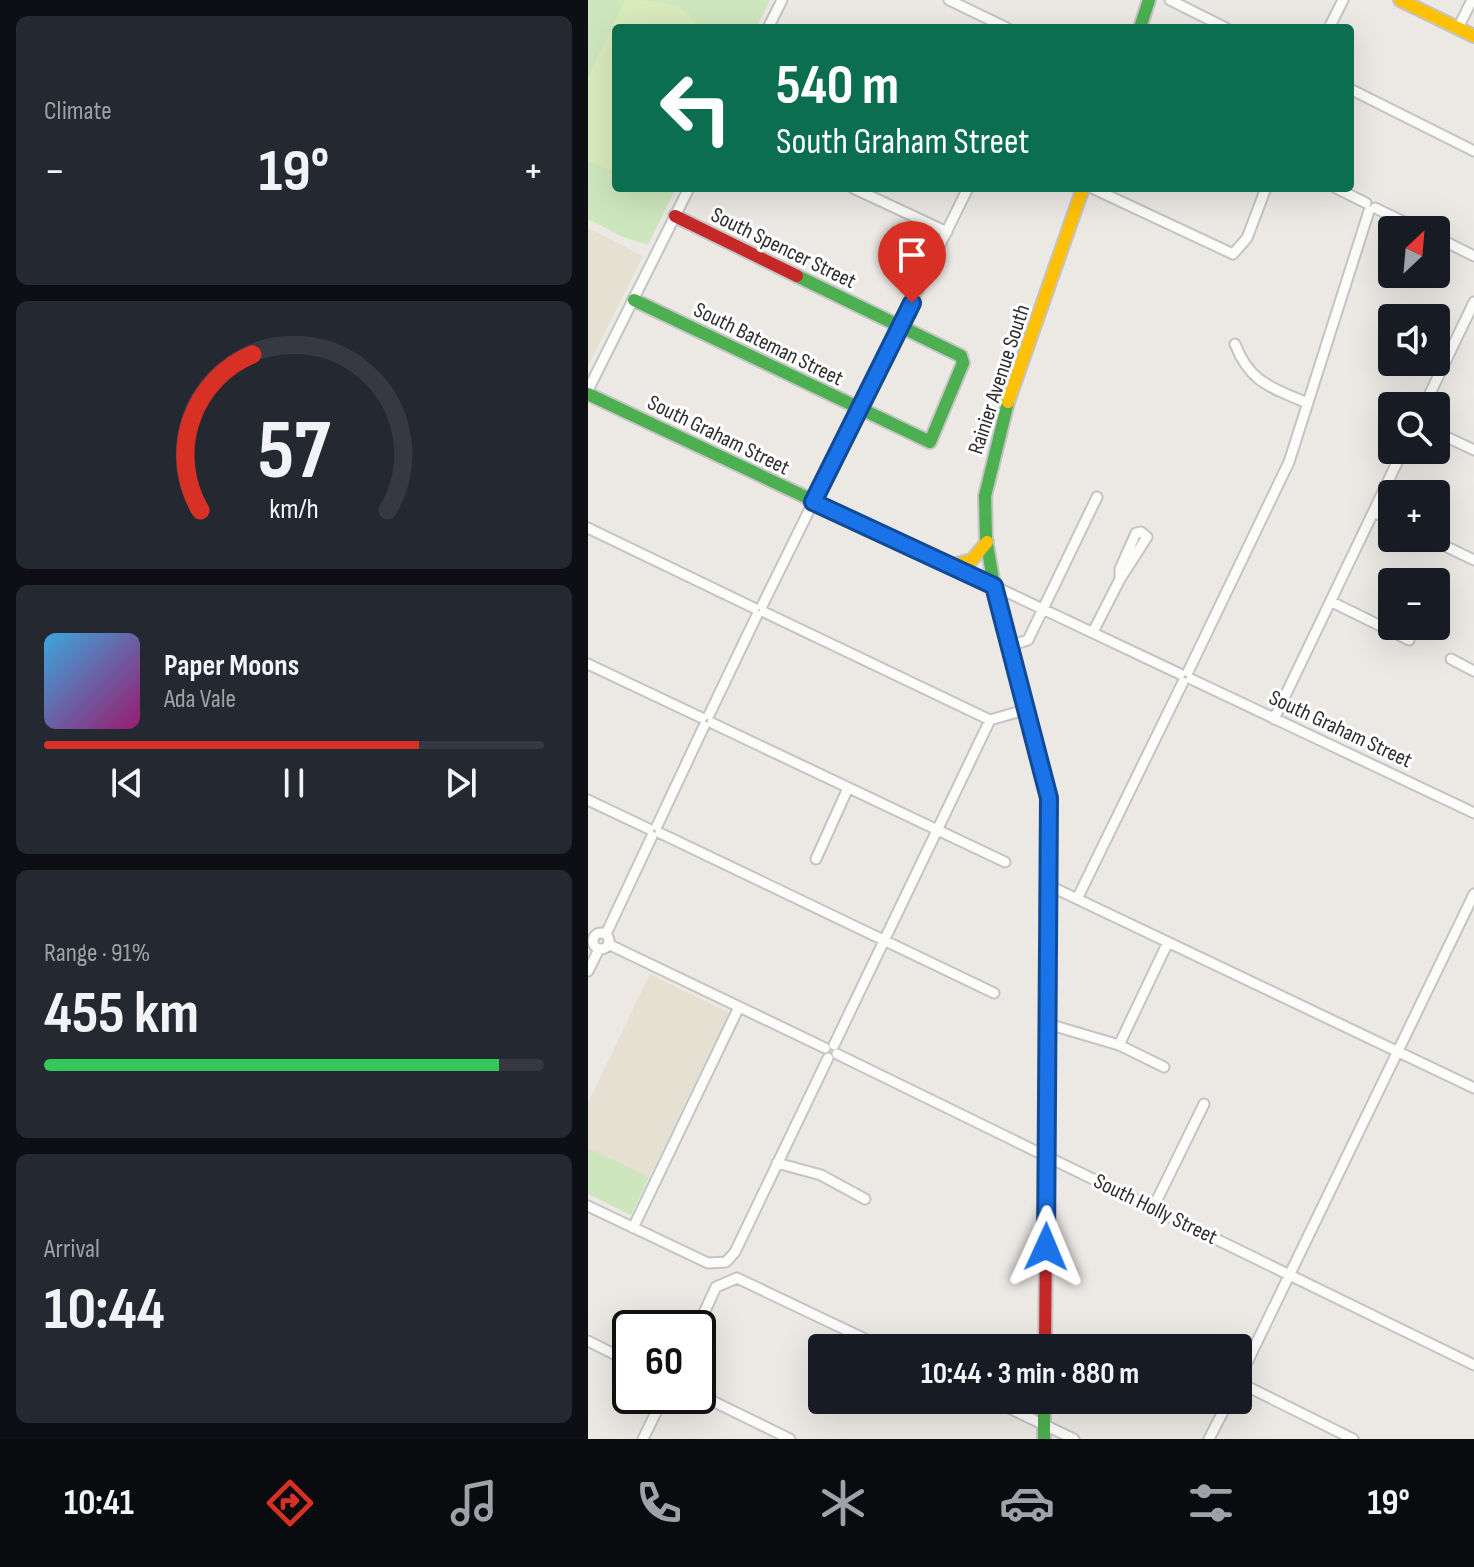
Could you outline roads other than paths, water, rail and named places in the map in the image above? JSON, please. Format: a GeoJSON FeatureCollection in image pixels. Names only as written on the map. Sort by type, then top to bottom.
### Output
{"type":"FeatureCollection","features":[{"type":"Feature","properties":{"kind":"street"},"geometry":{"type":"LineString","coordinates":[[770,24],[782,0]]}},
{"type":"Feature","properties":{"kind":"street"},"geometry":{"type":"LineString","coordinates":[[949,0],[999,24]]}},
{"type":"Feature","properties":{"kind":"street"},"geometry":{"type":"LineString","coordinates":[[1141,24],[1149,0]]}},
{"type":"Feature","properties":{"kind":"street"},"geometry":{"type":"LineString","coordinates":[[1170,0],[1218,24]]}},
{"type":"Feature","properties":{"kind":"street"},"geometry":{"type":"LineString","coordinates":[[1331,24],[1343,0]]}},
{"type":"Feature","properties":{"kind":"street"},"geometry":{"type":"LineString","coordinates":[[1400,0],[1474,36]]}},
{"type":"Feature","properties":{"kind":"street"},"geometry":{"type":"LineString","coordinates":[[1458,28],[1472,0]]}},
{"type":"Feature","properties":{"kind":"street"},"geometry":{"type":"LineString","coordinates":[[1354,91],[1474,151]]}},
{"type":"Feature","properties":{"kind":"street"},"geometry":{"type":"LineString","coordinates":[[588,392],[687,192]]}},
{"type":"Feature","properties":{"kind":"street"},"geometry":{"type":"LineString","coordinates":[[862,192],[947,232]]}},
{"type":"Feature","properties":{"kind":"street"},"geometry":{"type":"LineString","coordinates":[[588,971],[759,610],[966,192]]}},
{"type":"Feature","properties":{"kind":"street","name":"Rainier Avenue South"},"geometry":{"type":"LineString","coordinates":[[1045,1334],[1049,798],[994,586],[987,542],[985,496],[994,445],[1082,192]]}},
{"type":"Feature","properties":{"kind":"street"},"geometry":{"type":"LineString","coordinates":[[1100,192],[1193,236],[1203,244],[1227,253],[1237,253],[1247,238],[1264,192]]}},
{"type":"Feature","properties":{"kind":"street"},"geometry":{"type":"LineString","coordinates":[[1343,192],[1390,216]]}},
{"type":"Feature","properties":{"kind":"street"},"geometry":{"type":"LineString","coordinates":[[1077,899],[1289,462],[1370,207]]}},
{"type":"Feature","properties":{"kind":"street","name":"South Spencer Street"},"geometry":{"type":"LineString","coordinates":[[675,216],[961,356],[963,363],[930,442]]}},
{"type":"Feature","properties":{"kind":"street"},"geometry":{"type":"LineString","coordinates":[[1450,244],[1474,256]]}},
{"type":"Feature","properties":{"kind":"street","name":"South Bateman Street"},"geometry":{"type":"LineString","coordinates":[[634,300],[930,442]]}},
{"type":"Feature","properties":{"kind":"street"},"geometry":{"type":"LineString","coordinates":[[1431,392],[1474,302]]}},
{"type":"Feature","properties":{"kind":"street"},"geometry":{"type":"LineString","coordinates":[[1235,344],[1243,364],[1257,379],[1307,403]]}},
{"type":"Feature","properties":{"kind":"street","name":"South Graham Street"},"geometry":{"type":"LineString","coordinates":[[588,392],[813,502],[1474,813]]}},
{"type":"Feature","properties":{"kind":"street"},"geometry":{"type":"LineString","coordinates":[[1450,439],[1474,450]]}},
{"type":"Feature","properties":{"kind":"street"},"geometry":{"type":"LineString","coordinates":[[1274,719],[1396,464]]}},
{"type":"Feature","properties":{"kind":"street"},"geometry":{"type":"LineString","coordinates":[[1009,646],[1028,640],[1097,497]]}},
{"type":"Feature","properties":{"kind":"street"},"geometry":{"type":"LineString","coordinates":[[1374,512],[1378,514]]}},
{"type":"Feature","properties":{"kind":"street"},"geometry":{"type":"LineString","coordinates":[[588,528],[990,720],[1028,709]]}},
{"type":"Feature","properties":{"kind":"street"},"geometry":{"type":"LineString","coordinates":[[1093,632],[1120,579],[1147,537],[1141,532],[1136,533],[1120,569],[1120,579]]}},
{"type":"Feature","properties":{"kind":"street"},"geometry":{"type":"LineString","coordinates":[[949,566],[972,560],[987,542]]}},
{"type":"Feature","properties":{"kind":"street"},"geometry":{"type":"LineString","coordinates":[[1450,549],[1474,560]]}},
{"type":"Feature","properties":{"kind":"street"},"geometry":{"type":"LineString","coordinates":[[1332,602],[1378,625]]}},
{"type":"Feature","properties":{"kind":"street"},"geometry":{"type":"LineString","coordinates":[[1451,659],[1474,671]]}},
{"type":"Feature","properties":{"kind":"street"},"geometry":{"type":"LineString","coordinates":[[588,664],[1005,862]]}},
{"type":"Feature","properties":{"kind":"street"},"geometry":{"type":"LineString","coordinates":[[588,1206],[708,1263],[726,1262],[735,1252],[990,720]]}},
{"type":"Feature","properties":{"kind":"street"},"geometry":{"type":"LineString","coordinates":[[816,859],[848,788]]}},
{"type":"Feature","properties":{"kind":"street"},"geometry":{"type":"LineString","coordinates":[[588,800],[994,993]]}},
{"type":"Feature","properties":{"kind":"street"},"geometry":{"type":"LineString","coordinates":[[1050,886],[1474,1088]]}},
{"type":"Feature","properties":{"kind":"street"},"geometry":{"type":"LineString","coordinates":[[1252,1352],[1474,894]]}},
{"type":"Feature","properties":{"kind":"street"},"geometry":{"type":"LineString","coordinates":[[591,936],[593,943],[604,942]]}},
{"type":"Feature","properties":{"kind":"street","name":"South Holly Street"},"geometry":{"type":"LineString","coordinates":[[604,942],[1154,1206],[1474,1365]]}},
{"type":"Feature","properties":{"kind":"street"},"geometry":{"type":"LineString","coordinates":[[1119,1045],[1168,942]]}},
{"type":"Feature","properties":{"kind":"street"},"geometry":{"type":"LineString","coordinates":[[633,1228],[739,1007]]}},
{"type":"Feature","properties":{"kind":"street"},"geometry":{"type":"LineString","coordinates":[[1048,1024],[1119,1045],[1164,1067]]}},
{"type":"Feature","properties":{"kind":"street"},"geometry":{"type":"LineString","coordinates":[[1154,1206],[1204,1104]]}},
{"type":"Feature","properties":{"kind":"street"},"geometry":{"type":"LineString","coordinates":[[777,1163],[821,1175],[865,1199]]}},
{"type":"Feature","properties":{"kind":"street"},"geometry":{"type":"LineString","coordinates":[[705,1310],[716,1287],[730,1278],[743,1280],[855,1334]]}},
{"type":"Feature","properties":{"kind":"street"},"geometry":{"type":"LineString","coordinates":[[588,1341],[612,1353]]}},
{"type":"Feature","properties":{"kind":"street"},"geometry":{"type":"LineString","coordinates":[[1252,1389],[1353,1439]]}},
{"type":"Feature","properties":{"kind":"street"},"geometry":{"type":"LineString","coordinates":[[716,1403],[790,1439]]}},
{"type":"Feature","properties":{"kind":"street"},"geometry":{"type":"LineString","coordinates":[[643,1439],[655,1414]]}},
{"type":"Feature","properties":{"kind":"street"},"geometry":{"type":"LineString","coordinates":[[1021,1414],[1074,1439]]}},
{"type":"Feature","properties":{"kind":"street"},"geometry":{"type":"LineString","coordinates":[[1044,1414],[1044,1439]]}},
{"type":"Feature","properties":{"kind":"street"},"geometry":{"type":"LineString","coordinates":[[1209,1439],[1222,1414]]}}]}
